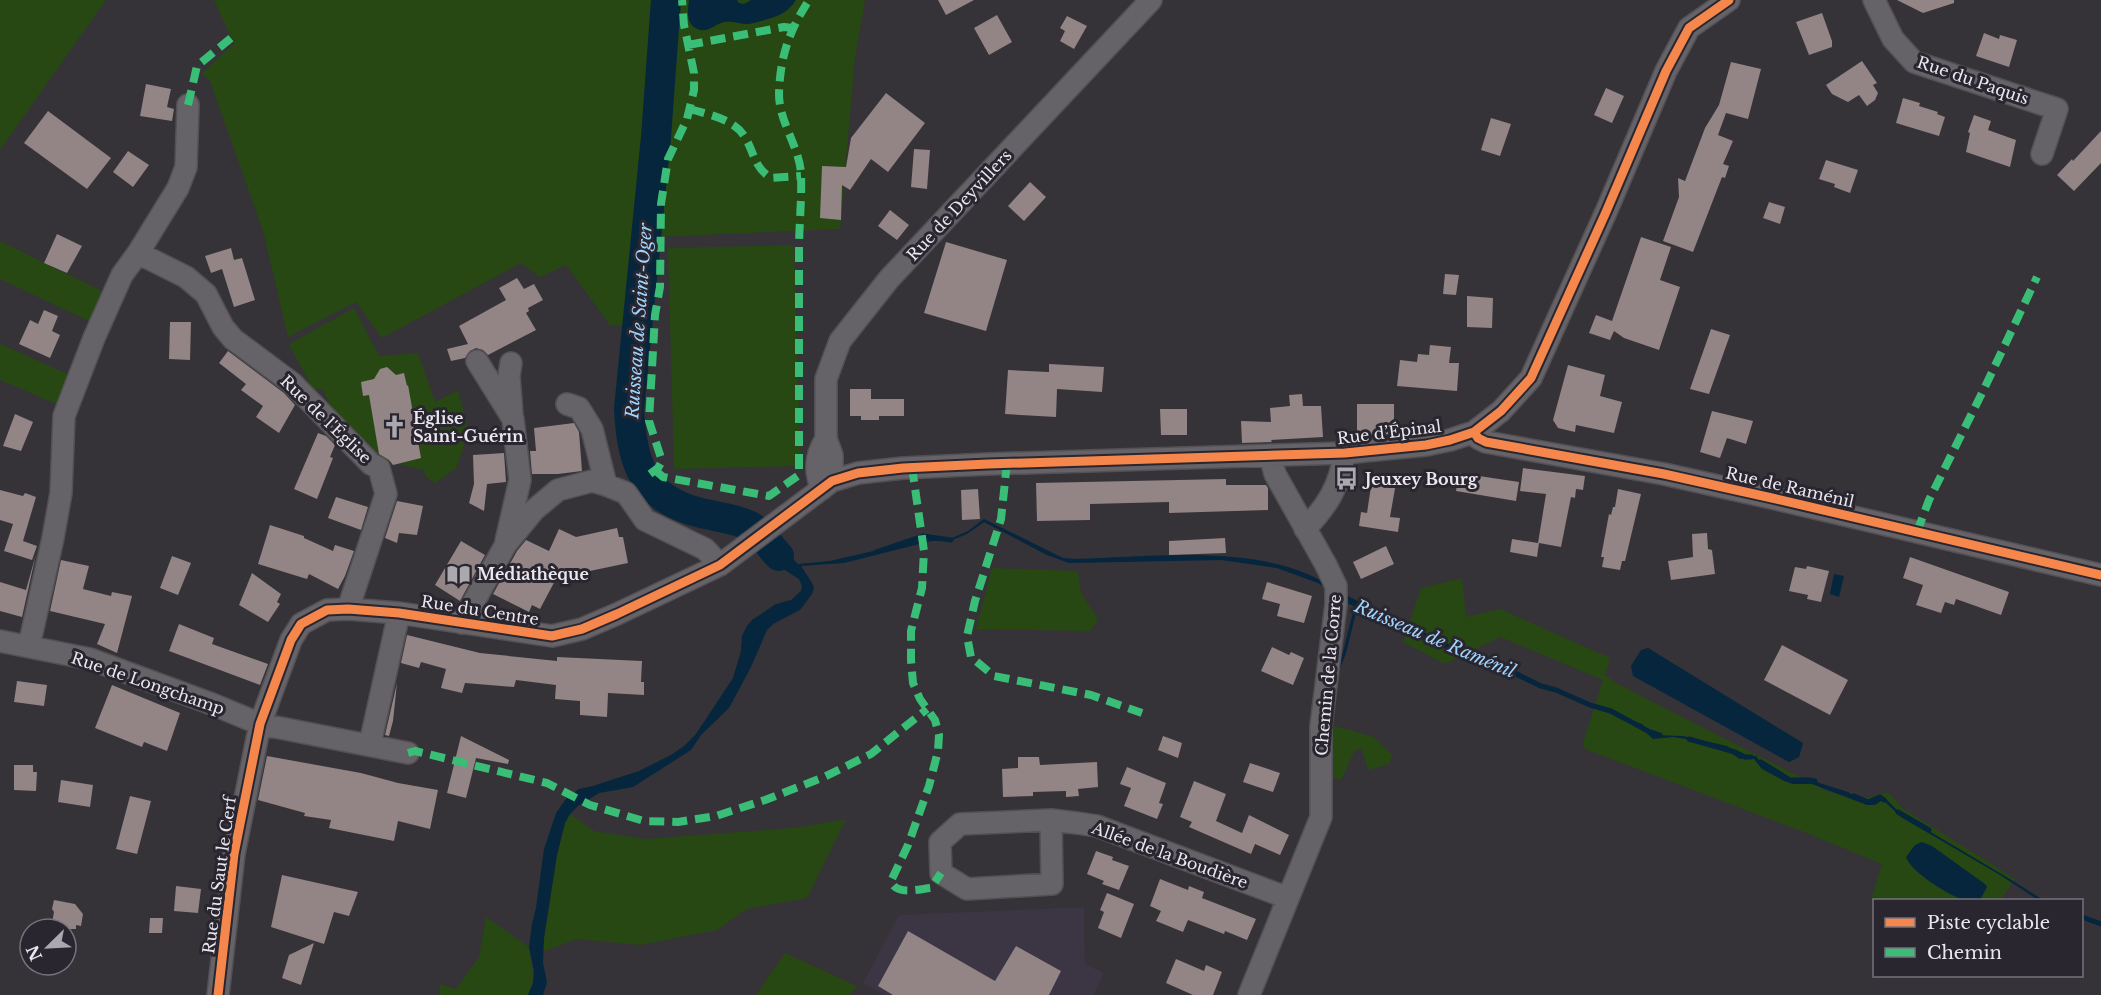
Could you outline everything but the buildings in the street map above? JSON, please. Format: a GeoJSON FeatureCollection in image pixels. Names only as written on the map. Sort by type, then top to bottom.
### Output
{"type":"FeatureCollection","features":[{"type":"Feature","properties":{"kind":"street","name":"Rue de Deyvillers"},"geometry":{"type":"LineString","coordinates":[[827,485],[816,477],[815,468],[820,448],[826,439],[826,379],[840,341],[889,279],[1150,0]]}},
{"type":"Feature","properties":{"kind":"street","name":"Rue d’Épinal"},"geometry":{"type":"LineString","coordinates":[[827,485],[858,473],[903,468],[1345,453],[1426,445],[1450,441],[1474,432],[1501,411],[1531,378],[1606,212],[1666,71],[1689,28],[1729,0]]}},
{"type":"Feature","properties":{"kind":"street","name":"Rue du Paquis"},"geometry":{"type":"LineString","coordinates":[[1874,0],[1893,39],[1914,62],[2057,109],[2042,154]]}},
{"type":"Feature","properties":{"kind":"street"},"geometry":{"type":"LineString","coordinates":[[29,646],[61,493],[64,416],[94,338],[122,275],[178,188],[186,167],[188,105]]}},
{"type":"Feature","properties":{"kind":"street","name":"Rue de l'Église"},"geometry":{"type":"LineString","coordinates":[[138,253],[186,278],[206,294],[223,327],[233,339],[292,383],[371,464],[379,468],[386,494],[348,609]]}},
{"type":"Feature","properties":{"kind":"street"},"geometry":{"type":"LineString","coordinates":[[477,361],[513,419]]}},
{"type":"Feature","properties":{"kind":"street"},"geometry":{"type":"LineString","coordinates":[[506,544],[520,480],[509,376],[511,363]]}},
{"type":"Feature","properties":{"kind":"street"},"geometry":{"type":"LineString","coordinates":[[567,404],[579,408],[592,429],[606,485]]}},
{"type":"Feature","properties":{"kind":"street","name":"Rue de Raménil"},"geometry":{"type":"LineString","coordinates":[[1474,432],[1478,438],[1486,442],[1664,474],[2101,575]]}},
{"type":"Feature","properties":{"kind":"street"},"geometry":{"type":"LineString","coordinates":[[1305,529],[1326,506],[1340,475],[1345,453]]}},
{"type":"Feature","properties":{"kind":"street","name":"Chemin de la Corre"},"geometry":{"type":"LineString","coordinates":[[1249,995],[1321,817],[1321,726],[1336,595],[1326,565],[1275,474],[1270,455]]}},
{"type":"Feature","properties":{"kind":"street"},"geometry":{"type":"LineString","coordinates":[[462,623],[506,544],[534,510],[558,490],[592,481],[626,493],[645,520],[705,549],[720,565]]}},
{"type":"Feature","properties":{"kind":"street","name":"Rue du Centre"},"geometry":{"type":"LineString","coordinates":[[260,724],[291,640],[301,624],[327,610],[348,609],[399,613],[552,636],[582,629],[720,565],[827,485]]}},
{"type":"Feature","properties":{"kind":"street"},"geometry":{"type":"LineString","coordinates":[[369,744],[399,613]]}},
{"type":"Feature","properties":{"kind":"street","name":"Rue de Longchamp"},"geometry":{"type":"LineString","coordinates":[[0,641],[90,659],[260,724],[408,753]]}},
{"type":"Feature","properties":{"kind":"street","name":"Rue du Saut le Cerf"},"geometry":{"type":"LineString","coordinates":[[218,995],[234,854],[260,724]]}},
{"type":"Feature","properties":{"kind":"street","name":"Allée de la Boudière"},"geometry":{"type":"LineString","coordinates":[[1051,820],[1052,884],[967,889],[941,873],[940,842],[960,824],[1051,820],[1097,826],[1288,898]]}},
{"type":"Feature","properties":{"kind":"shaded area"},"geometry":{"type":"Polygon","coordinates":[[[1084,907],[1085,964],[1104,973],[1094,995],[883,995],[863,983],[899,915],[1084,907]]]}},
{"type":"Feature","properties":{"kind":"green space"},"geometry":{"type":"Polygon","coordinates":[[[0,0],[106,0],[0,150],[0,0]]]}},
{"type":"Feature","properties":{"kind":"green space"},"geometry":{"type":"Polygon","coordinates":[[[214,0],[659,0],[660,51],[670,48],[676,0],[865,0],[855,57],[840,229],[654,237],[658,187],[645,198],[632,325],[610,325],[566,265],[540,277],[521,263],[382,338],[356,302],[288,337],[263,231],[210,81],[202,73],[234,44],[214,0]]]}},
{"type":"Feature","properties":{"kind":"green space"},"geometry":{"type":"Polygon","coordinates":[[[0,241],[104,292],[91,322],[0,279],[0,241]]]}},
{"type":"Feature","properties":{"kind":"green space"},"geometry":{"type":"Polygon","coordinates":[[[794,245],[801,466],[674,469],[668,248],[794,245]]]}},
{"type":"Feature","properties":{"kind":"green space"},"geometry":{"type":"Polygon","coordinates":[[[354,308],[379,356],[418,353],[435,402],[458,390],[469,432],[456,468],[435,483],[425,476],[424,470],[374,458],[337,422],[323,389],[313,390],[289,344],[354,308]]]}},
{"type":"Feature","properties":{"kind":"green space"},"geometry":{"type":"Polygon","coordinates":[[[0,344],[72,376],[61,406],[0,380],[0,344]]]}},
{"type":"Feature","properties":{"kind":"green space"},"geometry":{"type":"Polygon","coordinates":[[[992,568],[1078,571],[1081,593],[1098,619],[1090,631],[976,629],[992,568]]]}},
{"type":"Feature","properties":{"kind":"green space"},"geometry":{"type":"Polygon","coordinates":[[[1462,578],[1466,617],[1500,609],[1610,658],[1605,675],[1618,684],[1831,793],[1865,798],[1888,792],[1902,808],[2015,879],[2001,899],[1873,899],[1873,901],[1871,900],[1882,864],[1585,749],[1583,743],[1603,680],[1500,637],[1445,664],[1403,642],[1421,588],[1462,578]]]}},
{"type":"Feature","properties":{"kind":"green space"},"geometry":{"type":"Polygon","coordinates":[[[1331,725],[1374,737],[1392,755],[1389,764],[1368,770],[1362,749],[1355,750],[1341,780],[1328,774],[1331,725]]]}},
{"type":"Feature","properties":{"kind":"green space"},"geometry":{"type":"Polygon","coordinates":[[[570,814],[594,831],[645,839],[793,828],[846,819],[807,898],[747,909],[717,930],[640,945],[577,939],[542,952],[557,855],[565,823],[570,814]]]}},
{"type":"Feature","properties":{"kind":"green space"},"geometry":{"type":"Polygon","coordinates":[[[486,917],[529,947],[533,977],[528,995],[439,995],[440,984],[456,989],[479,957],[486,917]]]}},
{"type":"Feature","properties":{"kind":"green space"},"geometry":{"type":"Polygon","coordinates":[[[785,953],[857,986],[849,995],[756,995],[785,953]]]}},
{"type":"Feature","properties":{"kind":"water"},"geometry":{"type":"Polygon","coordinates":[[[659,0],[673,0],[670,48],[660,52],[659,0]]]}},
{"type":"Feature","properties":{"kind":"water"},"geometry":{"type":"Polygon","coordinates":[[[689,0],[737,0],[744,4],[751,0],[796,0],[785,12],[772,18],[749,24],[724,22],[702,30],[691,24],[688,14],[689,0]]]}},
{"type":"Feature","properties":{"kind":"water"},"geometry":{"type":"Polygon","coordinates":[[[658,186],[654,237],[639,240],[645,188],[658,186]]]}},
{"type":"Feature","properties":{"kind":"water"},"geometry":{"type":"Polygon","coordinates":[[[984,519],[1063,558],[1212,556],[1281,565],[1311,576],[1339,592],[1541,686],[1556,690],[1642,724],[1653,735],[1683,736],[1727,746],[1741,757],[1756,756],[1764,766],[1781,777],[1790,780],[1810,780],[1848,792],[1865,802],[1884,797],[1902,815],[2041,899],[2036,899],[1901,817],[1884,801],[1875,805],[1867,805],[1812,784],[1793,784],[1762,769],[1753,758],[1740,759],[1723,748],[1673,737],[1653,739],[1636,723],[1622,720],[1557,692],[1540,688],[1358,605],[1346,653],[1326,706],[1355,604],[1337,601],[1326,588],[1318,583],[1277,568],[1221,560],[1069,563],[1047,555],[984,522],[967,534],[952,540],[931,541],[844,563],[801,566],[814,588],[812,594],[800,610],[773,624],[767,630],[751,667],[729,708],[701,735],[691,750],[633,787],[599,793],[570,814],[565,823],[557,855],[544,938],[543,963],[547,982],[543,995],[528,995],[533,983],[534,971],[529,947],[532,924],[544,849],[556,813],[566,799],[579,789],[639,771],[671,755],[696,734],[733,678],[741,651],[742,636],[747,626],[776,604],[791,600],[801,591],[802,586],[799,579],[772,562],[761,549],[773,540],[798,564],[830,561],[921,540],[952,538],[968,531],[984,519]]]}},
{"type":"Feature","properties":{"kind":"water"},"geometry":{"type":"Polygon","coordinates":[[[1834,574],[1844,576],[1839,597],[1830,594],[1834,574]]]}},
{"type":"Feature","properties":{"kind":"water"},"geometry":{"type":"Polygon","coordinates":[[[1648,648],[1803,743],[1799,757],[1789,762],[1633,676],[1631,666],[1641,650],[1648,648]]]}},
{"type":"Feature","properties":{"kind":"water"},"geometry":{"type":"Polygon","coordinates":[[[1922,842],[1932,846],[1985,884],[1987,887],[1981,899],[1962,899],[1938,887],[1914,869],[1906,857],[1915,845],[1922,842]]]}},
{"type":"Feature","properties":{"kind":"waterway","name":"Ruisseau de Saint-Oger"},"geometry":{"type":"LineString","coordinates":[[666,0],[656,137],[629,409],[633,446],[644,476],[666,499],[681,507],[732,519],[750,526],[762,535],[779,556]]}},
{"type":"Feature","properties":{"kind":"waterway","name":"Ruisseau de Raménil"},"geometry":{"type":"LineString","coordinates":[[876,552],[923,536],[951,540]]}},
{"type":"Feature","properties":{"kind":"waterway","name":"Ruisseau de Raménil"},"geometry":{"type":"LineString","coordinates":[[1342,598],[1479,662],[1497,664],[1541,686],[1611,711],[1660,735]]}},
{"type":"Feature","properties":{"kind":"waterway","name":"Ruisseau de Raménil"},"geometry":{"type":"LineString","coordinates":[[1689,739],[1751,757]]}},
{"type":"Feature","properties":{"kind":"waterway","name":"Ruisseau de Raménil"},"geometry":{"type":"LineString","coordinates":[[1761,762],[1790,780],[1815,781]]}},
{"type":"Feature","properties":{"kind":"waterway","name":"Ruisseau de Raménil"},"geometry":{"type":"LineString","coordinates":[[1854,796],[1868,802],[1880,797],[1884,800]]}},
{"type":"Feature","properties":{"kind":"waterway","name":"Ruisseau de Raménil"},"geometry":{"type":"LineString","coordinates":[[1898,812],[1929,830]]}},
{"type":"Feature","properties":{"kind":"waterway","name":"Ruisseau de Raménil"},"geometry":{"type":"LineString","coordinates":[[2083,917],[2101,924]]}},
{"type":"Feature","properties":{"kind":"marked path"},"geometry":{"type":"LineString","coordinates":[[650,474],[658,468],[662,461],[649,421],[655,315],[660,287],[661,204],[668,159],[687,119],[694,90],[694,73],[684,25],[682,0]]}},
{"type":"Feature","properties":{"kind":"marked path"},"geometry":{"type":"LineString","coordinates":[[655,470],[663,477],[769,496],[799,475],[801,173],[797,153],[782,114],[779,94],[781,68],[787,45],[809,0]]}},
{"type":"Feature","properties":{"kind":"marked path"},"geometry":{"type":"LineString","coordinates":[[688,45],[784,27],[793,28]]}},
{"type":"Feature","properties":{"kind":"marked path"},"geometry":{"type":"LineString","coordinates":[[188,105],[197,66],[231,38]]}},
{"type":"Feature","properties":{"kind":"marked path"},"geometry":{"type":"LineString","coordinates":[[690,109],[729,122],[742,132],[758,165],[771,178],[801,176]]}},
{"type":"Feature","properties":{"kind":"marked path"},"geometry":{"type":"LineString","coordinates":[[1917,532],[1929,500],[2037,277]]}},
{"type":"Feature","properties":{"kind":"marked path"},"geometry":{"type":"LineString","coordinates":[[1007,463],[1001,519],[975,601],[967,636],[971,657],[994,676],[1091,695],[1142,713]]}},
{"type":"Feature","properties":{"kind":"marked path"},"geometry":{"type":"LineString","coordinates":[[912,467],[924,551],[922,588],[911,631],[913,683],[920,699],[935,720],[939,735],[938,751],[929,786],[908,845],[891,881],[894,886],[903,890],[931,888],[941,873]]}},
{"type":"Feature","properties":{"kind":"marked path"},"geometry":{"type":"LineString","coordinates":[[408,753],[415,751],[547,783],[590,805],[644,821],[678,822],[716,816],[824,777],[871,754],[927,709]]}},
{"type":"Feature","properties":{"kind":"cycle path"},"geometry":{"type":"LineString","coordinates":[[218,995],[234,854],[260,724],[291,640],[301,624],[327,610],[348,609],[399,613],[552,636],[582,629],[720,565],[832,481],[858,473],[903,468],[988,464],[1345,453],[1426,445],[1474,432],[1501,411],[1531,378],[1606,212],[1666,71],[1689,28],[1729,0]]}},
{"type":"Feature","properties":{"kind":"cycle path"},"geometry":{"type":"LineString","coordinates":[[1474,432],[1478,438],[1486,442],[1664,474],[2101,575]]}},
{"type":"Feature","properties":{"kind":"place","name":"Église Saint-Guérin"},"geometry":{"type":"Point","coordinates":[395,427]}},
{"type":"Feature","properties":{"kind":"place","name":"Jeuxey Bourg"},"geometry":{"type":"Point","coordinates":[1347,479]}},
{"type":"Feature","properties":{"kind":"place","name":"Médiathèque"},"geometry":{"type":"Point","coordinates":[459,574]}}]}
